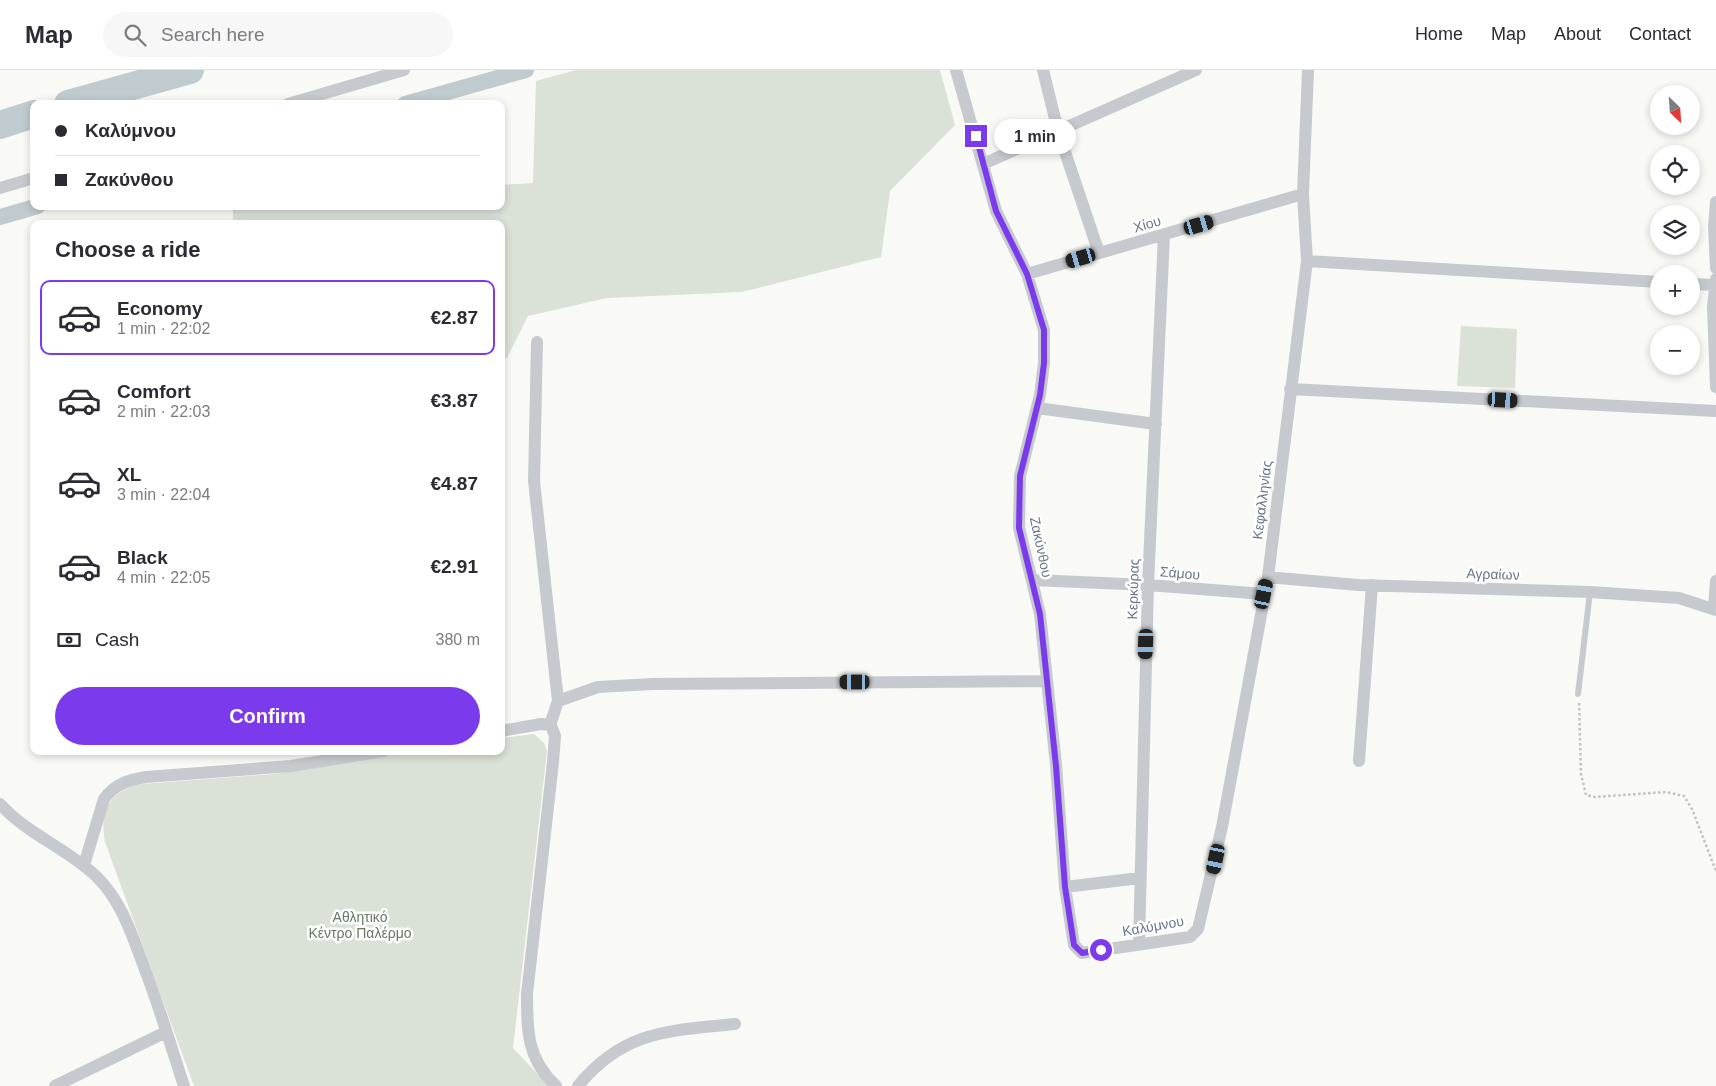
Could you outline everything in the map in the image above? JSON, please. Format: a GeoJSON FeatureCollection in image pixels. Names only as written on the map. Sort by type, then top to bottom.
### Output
{"type":"FeatureCollection","features":[{"type":"Feature","properties":{"kind":"street"},"geometry":{"type":"LineString","coordinates":[[302,100],[404,70]]}},
{"type":"Feature","properties":{"kind":"street","name":"Ζακύνθου"},"geometry":{"type":"LineString","coordinates":[[956,70],[1000,222],[1027,274],[1044,330],[1044,363],[1037,408],[1023,464],[1019,496],[1019,528],[1040,614],[1056,766],[1065,887],[1074,945],[1082,953]]}},
{"type":"Feature","properties":{"kind":"street"},"geometry":{"type":"LineString","coordinates":[[1043,70],[1058,131],[1099,253]]}},
{"type":"Feature","properties":{"kind":"street"},"geometry":{"type":"LineString","coordinates":[[983,164],[1196,70]]}},
{"type":"Feature","properties":{"kind":"street","name":"Κεφαλληνίας"},"geometry":{"type":"LineString","coordinates":[[1198,929],[1224,818],[1268,577],[1307,261],[1303,194],[1308,70]]}},
{"type":"Feature","properties":{"kind":"street"},"geometry":{"type":"LineString","coordinates":[[0,188],[30,179]]}},
{"type":"Feature","properties":{"kind":"street","name":"Χίου"},"geometry":{"type":"LineString","coordinates":[[1027,274],[1303,194]]}},
{"type":"Feature","properties":{"kind":"street"},"geometry":{"type":"LineString","coordinates":[[1716,202],[1714,226],[1716,268]]}},
{"type":"Feature","properties":{"kind":"street","name":"Κερκύρας"},"geometry":{"type":"LineString","coordinates":[[1140,944],[1148,585],[1164,235]]}},
{"type":"Feature","properties":{"kind":"street"},"geometry":{"type":"LineString","coordinates":[[1307,261],[1650,281]]}},
{"type":"Feature","properties":{"kind":"street"},"geometry":{"type":"LineString","coordinates":[[1700,283],[1715,282],[1716,387]]}},
{"type":"Feature","properties":{"kind":"street"},"geometry":{"type":"LineString","coordinates":[[538,342],[534,481],[558,701],[550,725],[554,732],[554,745],[529,975],[527,1023],[532,1052],[538,1067],[556,1086]]}},
{"type":"Feature","properties":{"kind":"street"},"geometry":{"type":"LineString","coordinates":[[1290,389],[1716,411]]}},
{"type":"Feature","properties":{"kind":"street"},"geometry":{"type":"LineString","coordinates":[[1037,408],[1156,424]]}},
{"type":"Feature","properties":{"kind":"street","name":"Αγραίων"},"geometry":{"type":"LineString","coordinates":[[1268,577],[1372,585],[1590,592],[1679,598],[1715,609]]}},
{"type":"Feature","properties":{"kind":"street","name":"Σάμου"},"geometry":{"type":"LineString","coordinates":[[1033,580],[1148,585],[1264,594]]}},
{"type":"Feature","properties":{"kind":"street"},"geometry":{"type":"LineString","coordinates":[[1715,609],[1716,581]]}},
{"type":"Feature","properties":{"kind":"street"},"geometry":{"type":"LineString","coordinates":[[1359,761],[1372,585]]}},
{"type":"Feature","properties":{"kind":"street"},"geometry":{"type":"LineString","coordinates":[[558,701],[598,688],[652,684],[1046,681]]}},
{"type":"Feature","properties":{"kind":"street"},"geometry":{"type":"LineString","coordinates":[[505,730],[541,724],[550,725]]}},
{"type":"Feature","properties":{"kind":"street"},"geometry":{"type":"LineString","coordinates":[[84,865],[104,800],[110,791],[124,782],[146,777],[291,766],[359,755]]}},
{"type":"Feature","properties":{"kind":"street"},"geometry":{"type":"LineString","coordinates":[[0,804],[21,825],[84,865],[109,889],[120,905],[151,987],[184,1086]]}},
{"type":"Feature","properties":{"kind":"street"},"geometry":{"type":"LineString","coordinates":[[1065,887],[1140,878]]}},
{"type":"Feature","properties":{"kind":"street","name":"Καλύμνου"},"geometry":{"type":"LineString","coordinates":[[1082,953],[1190,936],[1198,929]]}},
{"type":"Feature","properties":{"kind":"street"},"geometry":{"type":"LineString","coordinates":[[578,1086],[603,1060],[641,1038],[658,1033],[735,1024]]}},
{"type":"Feature","properties":{"kind":"street"},"geometry":{"type":"LineString","coordinates":[[55,1086],[166,1032]]}},
{"type":"Feature","properties":{"kind":"lane"},"geometry":{"type":"LineString","coordinates":[[1578,694],[1590,592]]}},
{"type":"Feature","properties":{"kind":"path"},"geometry":{"type":"LineString","coordinates":[[1578,694],[1581,774],[1586,795],[1595,797],[1666,792],[1684,796],[1692,809],[1716,870]]}},
{"type":"Feature","properties":{"kind":"green space"},"geometry":{"type":"Polygon","coordinates":[[[576,70],[940,70],[955,125],[890,191],[881,257],[742,292],[607,298],[528,316],[507,358],[505,358],[505,220],[233,220],[233,210],[505,210],[505,185],[533,183],[536,81],[576,70]]]}},
{"type":"Feature","properties":{"kind":"green space"},"geometry":{"type":"Polygon","coordinates":[[[1461,326],[1517,329],[1515,388],[1457,386],[1461,326]]]}},
{"type":"Feature","properties":{"kind":"green space","name":"Αθλητικό Κέντρο Παλέρμο"},"geometry":{"type":"Polygon","coordinates":[[[534,734],[544,743],[547,751],[513,1048],[549,1086],[194,1086],[105,842],[104,821],[106,812],[109,804],[115,797],[122,791],[142,784],[273,774],[393,755],[505,755],[505,738],[534,734]]]}},
{"type":"Feature","properties":{"kind":"waterway"},"geometry":{"type":"LineString","coordinates":[[82,100],[190,70]]}},
{"type":"Feature","properties":{"kind":"waterway"},"geometry":{"type":"LineString","coordinates":[[419,100],[526,70]]}},
{"type":"Feature","properties":{"kind":"waterway"},"geometry":{"type":"LineString","coordinates":[[0,125],[30,115]]}},
{"type":"Feature","properties":{"kind":"waterway"},"geometry":{"type":"LineString","coordinates":[[0,217],[30,208]]}},
{"type":"Feature","properties":{"kind":"route"},"geometry":{"type":"LineString","coordinates":[[976,136],[996,211],[1024,266],[1037,300],[1044,330],[1042,384],[1020,476],[1019,528],[1040,614],[1056,766],[1065,887],[1074,945],[1082,953],[1101,950]]}}]}
